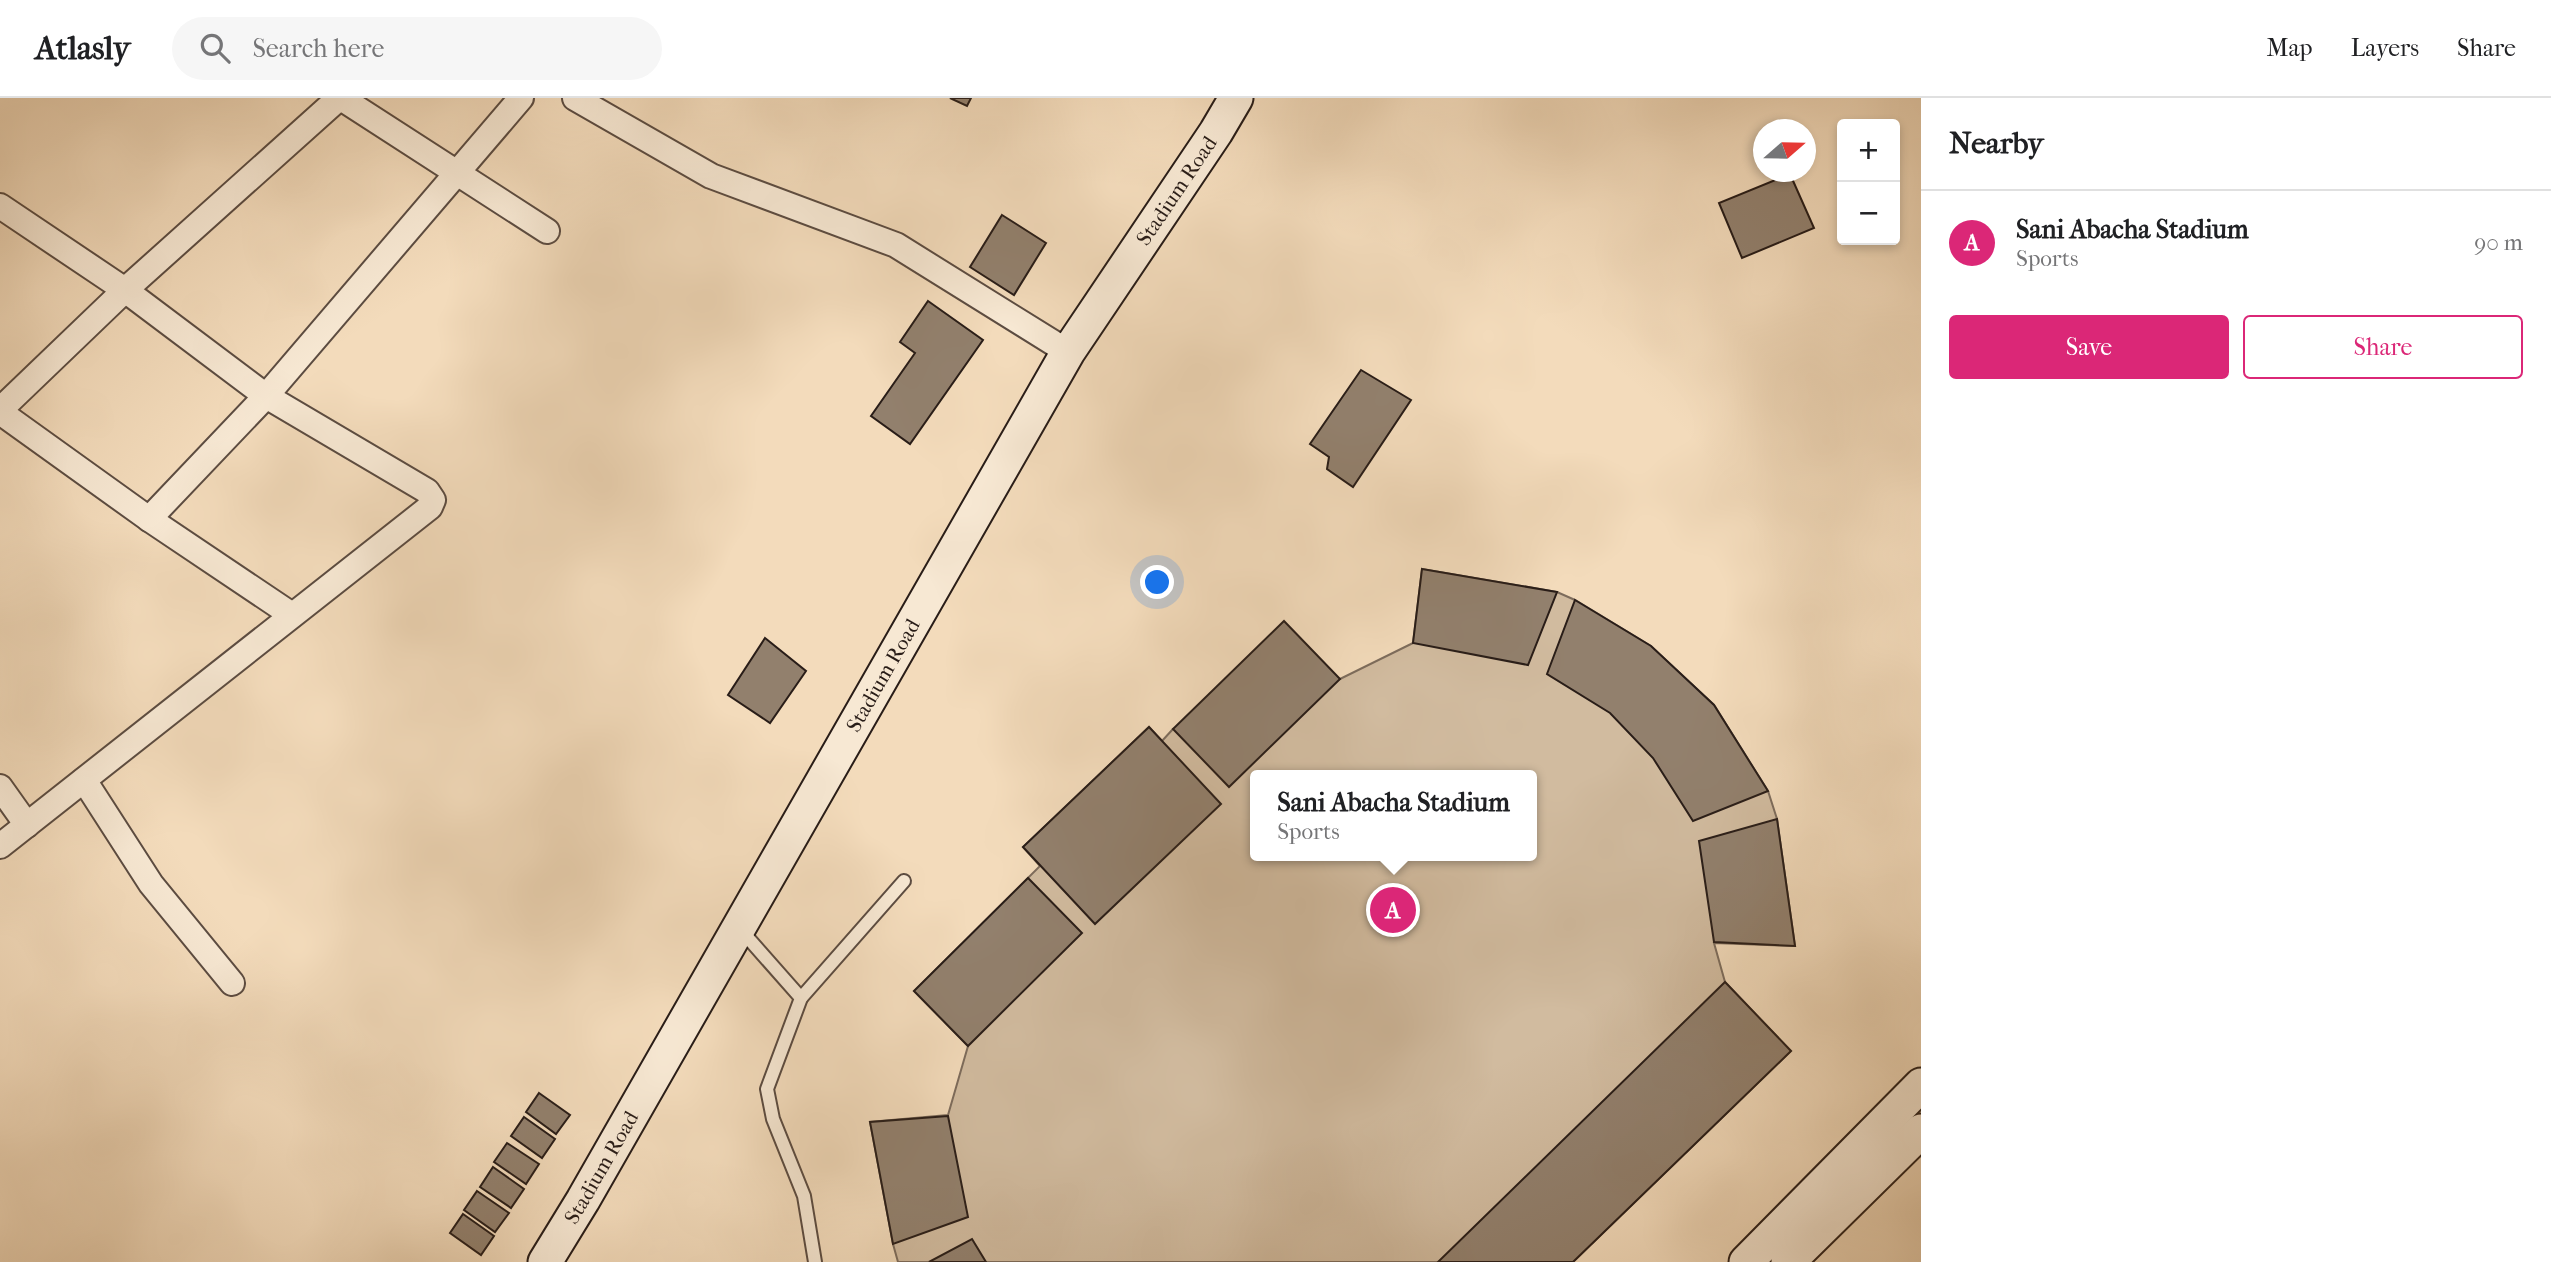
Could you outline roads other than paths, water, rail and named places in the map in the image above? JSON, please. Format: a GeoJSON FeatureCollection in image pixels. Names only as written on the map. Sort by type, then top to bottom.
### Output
{"type":"FeatureCollection","features":[{"type":"Feature","properties":{"kind":"street"},"geometry":{"type":"LineString","coordinates":[[292,615],[149,519],[0,411],[125,290],[340,98],[547,231]]}},
{"type":"Feature","properties":{"kind":"street"},"geometry":{"type":"LineString","coordinates":[[149,519],[266,396],[521,98]]}},
{"type":"Feature","properties":{"kind":"street"},"geometry":{"type":"LineString","coordinates":[[575,98],[711,176],[896,245],[1068,352]]}},
{"type":"Feature","properties":{"kind":"street","name":"Stadium Road"},"geometry":{"type":"LineString","coordinates":[[545,1262],[1068,352],[1175,195],[1236,98]]}},
{"type":"Feature","properties":{"kind":"street"},"geometry":{"type":"LineString","coordinates":[[0,206],[125,290],[266,396],[427,491],[433,500],[430,507],[0,846]]}},
{"type":"Feature","properties":{"kind":"street"},"geometry":{"type":"LineString","coordinates":[[84,780],[151,884],[232,983]]}},
{"type":"Feature","properties":{"kind":"street"},"geometry":{"type":"LineString","coordinates":[[0,787],[27,825]]}},
{"type":"Feature","properties":{"kind":"street"},"geometry":{"type":"LineString","coordinates":[[1746,1262],[1921,1085]]}},
{"type":"Feature","properties":{"kind":"street"},"geometry":{"type":"LineString","coordinates":[[1788,1262],[1921,1131]]}},
{"type":"Feature","properties":{"kind":"lane"},"geometry":{"type":"LineString","coordinates":[[815,1262],[804,1196],[773,1119],[767,1089],[801,998],[904,881]]}},
{"type":"Feature","properties":{"kind":"lane"},"geometry":{"type":"LineString","coordinates":[[738,927],[801,998]]}},
{"type":"Feature","properties":{"kind":"place","name":"Sani Abacha Stadium"},"geometry":{"type":"Point","coordinates":[1393,910]}}]}
